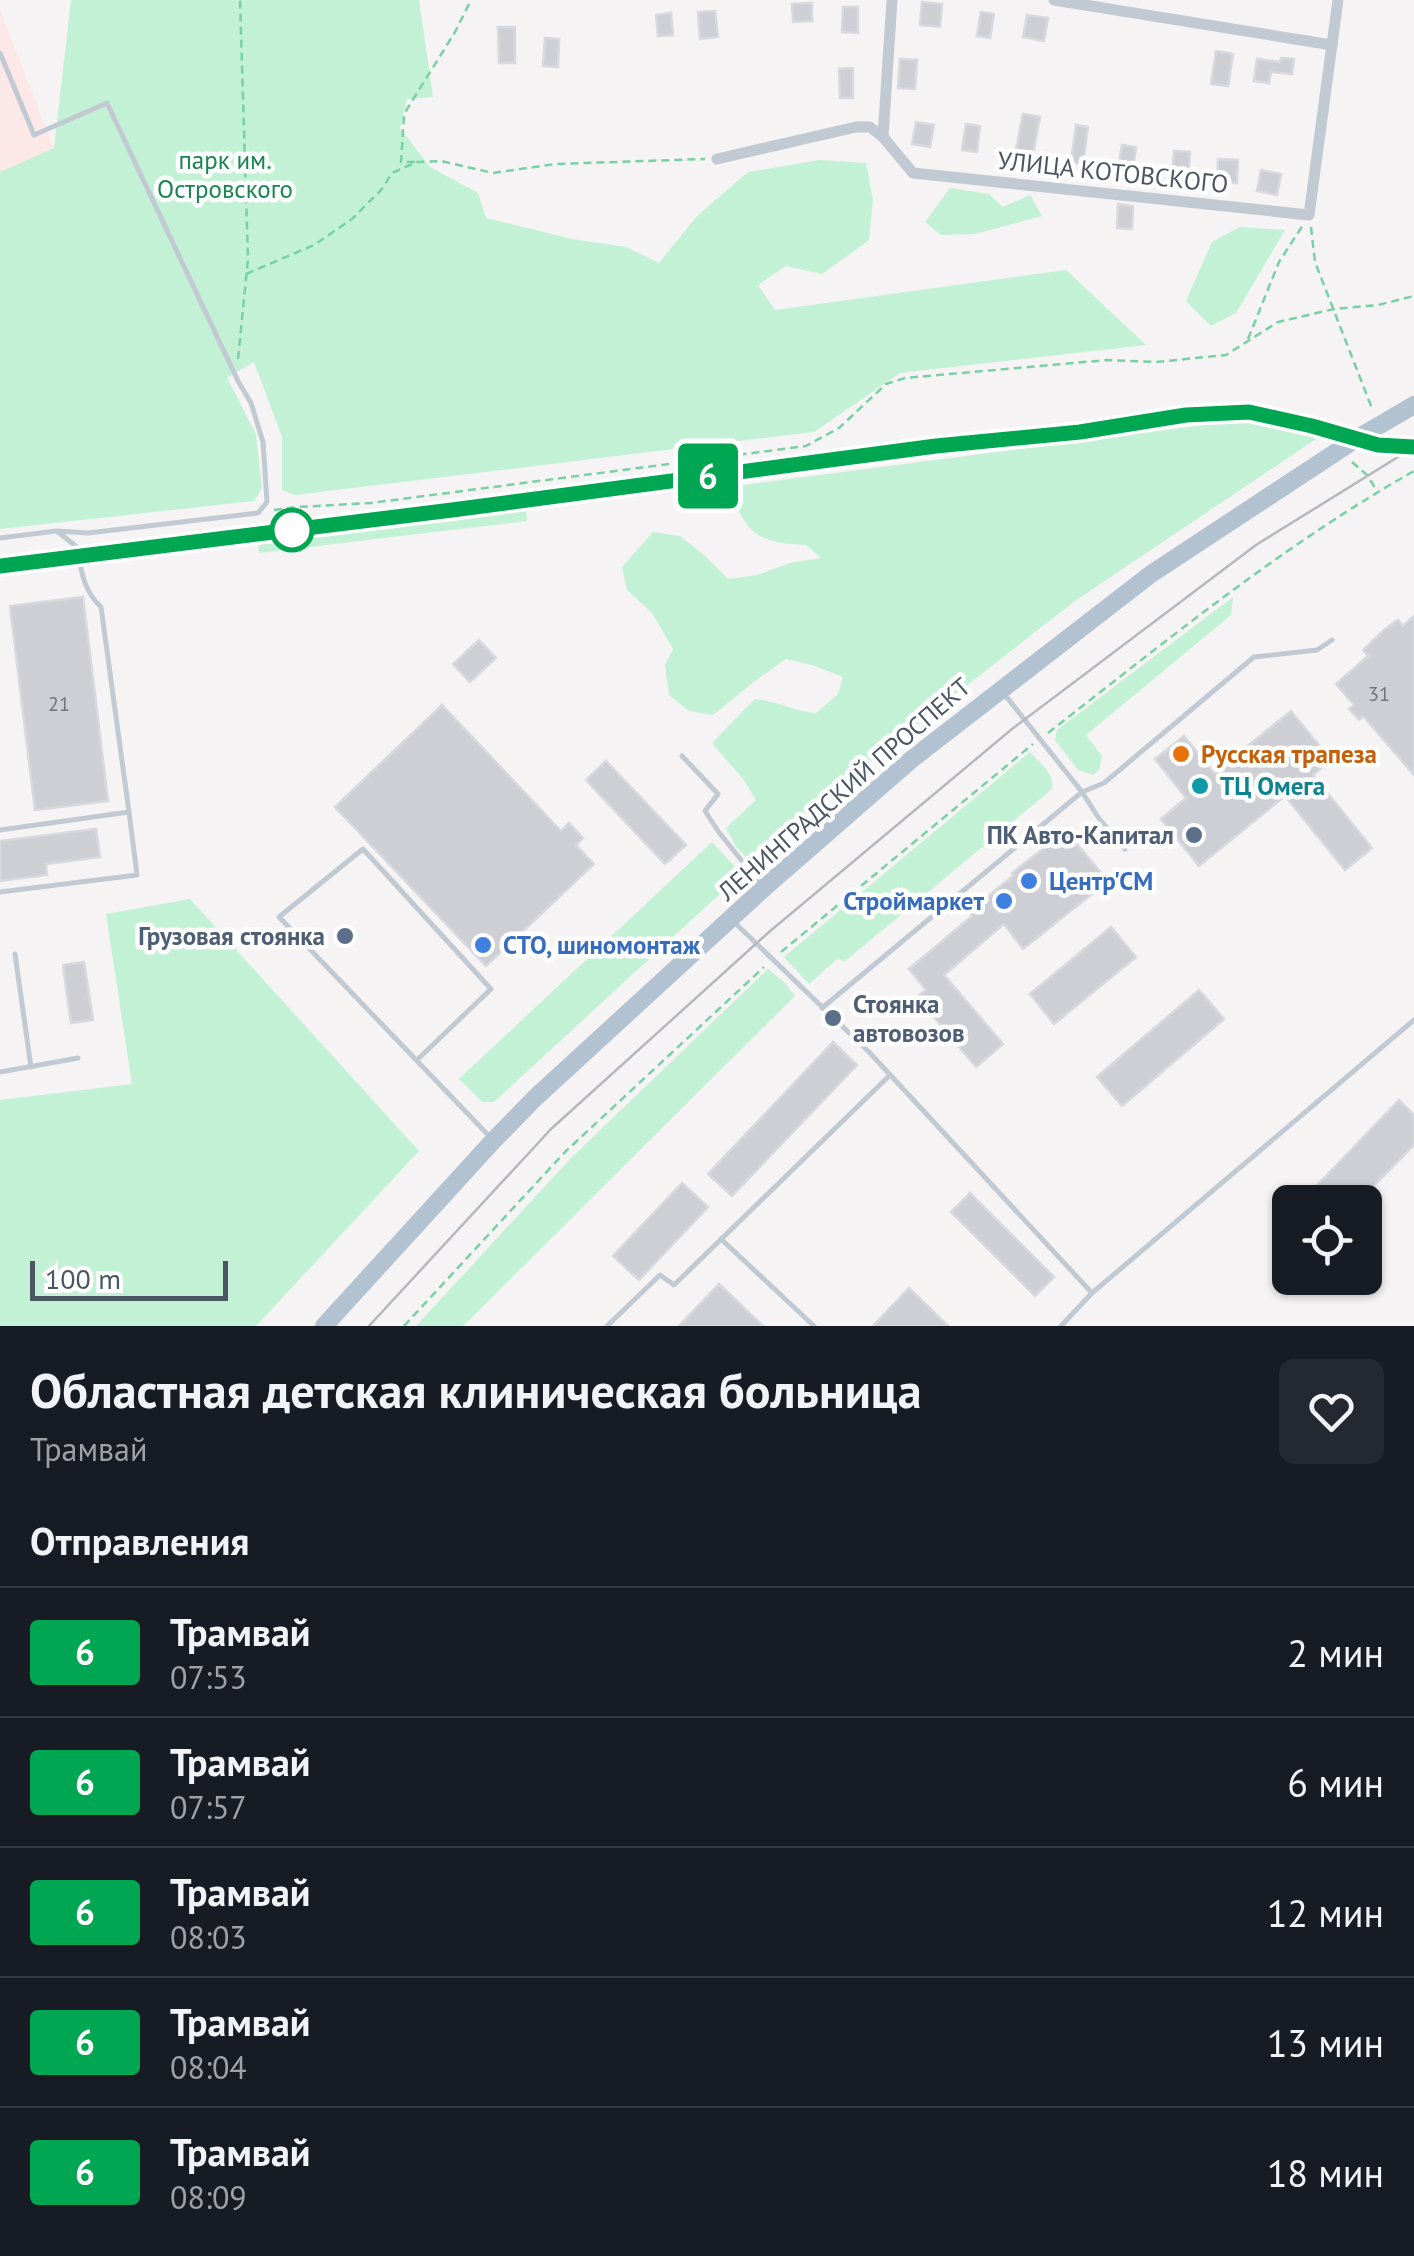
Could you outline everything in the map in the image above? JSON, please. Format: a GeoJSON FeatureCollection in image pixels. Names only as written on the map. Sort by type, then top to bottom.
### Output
{"type":"FeatureCollection","features":[{"type":"Feature","properties":{"kind":"main road","name":"ЛЕНИНГРАДСКИЙ ПРОСПЕКТ"},"geometry":{"type":"LineString","coordinates":[[324,1326],[536,1097],[764,888],[912,759],[1151,574],[1356,439],[1414,406]]}},
{"type":"Feature","properties":{"kind":"street"},"geometry":{"type":"LineString","coordinates":[[883,137],[892,0]]}},
{"type":"Feature","properties":{"kind":"street"},"geometry":{"type":"LineString","coordinates":[[1054,0],[1332,46]]}},
{"type":"Feature","properties":{"kind":"street"},"geometry":{"type":"LineString","coordinates":[[1309,215],[1338,0]]}},
{"type":"Feature","properties":{"kind":"street"},"geometry":{"type":"LineString","coordinates":[[717,159],[856,127],[870,127],[883,137]]}},
{"type":"Feature","properties":{"kind":"street","name":"УЛИЦА КОТОВСКОГО"},"geometry":{"type":"LineString","coordinates":[[883,137],[912,173],[1309,215]]}},
{"type":"Feature","properties":{"kind":"lane"},"geometry":{"type":"LineString","coordinates":[[0,53],[34,134],[107,103],[251,403],[263,442],[267,502],[258,513],[88,533],[56,531],[0,538]]}},
{"type":"Feature","properties":{"kind":"lane"},"geometry":{"type":"LineString","coordinates":[[0,892],[138,876],[101,607],[85,587],[77,546],[56,531]]}},
{"type":"Feature","properties":{"kind":"lane"},"geometry":{"type":"LineString","coordinates":[[822,1008],[1082,792],[1104,784],[1254,657],[1317,650],[1332,640]]}},
{"type":"Feature","properties":{"kind":"lane"},"geometry":{"type":"LineString","coordinates":[[1000,689],[1125,849]]}},
{"type":"Feature","properties":{"kind":"lane"},"geometry":{"type":"LineString","coordinates":[[682,756],[718,794],[706,811],[764,888]]}},
{"type":"Feature","properties":{"kind":"lane"},"geometry":{"type":"LineString","coordinates":[[0,830],[128,812]]}},
{"type":"Feature","properties":{"kind":"lane"},"geometry":{"type":"LineString","coordinates":[[417,1060],[491,989],[362,849],[279,917],[493,1140]]}},
{"type":"Feature","properties":{"kind":"lane"},"geometry":{"type":"LineString","coordinates":[[731,918],[890,1075],[1092,1293]]}},
{"type":"Feature","properties":{"kind":"lane"},"geometry":{"type":"LineString","coordinates":[[16,954],[31,1066]]}},
{"type":"Feature","properties":{"kind":"lane"},"geometry":{"type":"LineString","coordinates":[[1061,1326],[1092,1293],[1414,1020]]}},
{"type":"Feature","properties":{"kind":"lane"},"geometry":{"type":"LineString","coordinates":[[0,1072],[78,1058]]}},
{"type":"Feature","properties":{"kind":"lane"},"geometry":{"type":"LineString","coordinates":[[607,1326],[660,1275],[674,1285],[890,1075]]}},
{"type":"Feature","properties":{"kind":"lane"},"geometry":{"type":"LineString","coordinates":[[721,1239],[814,1326]]}},
{"type":"Feature","properties":{"kind":"path"},"geometry":{"type":"LineString","coordinates":[[238,380],[246,274],[240,0]]}},
{"type":"Feature","properties":{"kind":"path"},"geometry":{"type":"LineString","coordinates":[[470,0],[455,32],[404,114],[401,162],[440,161],[494,173],[555,164],[717,159]]}},
{"type":"Feature","properties":{"kind":"path"},"geometry":{"type":"LineString","coordinates":[[246,274],[340,228],[382,189],[392,173],[417,162]]}},
{"type":"Feature","properties":{"kind":"path"},"geometry":{"type":"LineString","coordinates":[[1309,215],[1315,262],[1374,411]]}},
{"type":"Feature","properties":{"kind":"path"},"geometry":{"type":"LineString","coordinates":[[1246,342],[1280,262],[1309,215]]}},
{"type":"Feature","properties":{"kind":"path"},"geometry":{"type":"LineString","coordinates":[[258,513],[298,506],[371,503],[806,446],[839,428],[886,384],[906,378],[1107,360],[1156,362],[1226,355],[1278,322],[1334,308],[1378,305],[1414,296]]}},
{"type":"Feature","properties":{"kind":"path"},"geometry":{"type":"LineString","coordinates":[[1352,462],[1367,474],[1378,491]]}},
{"type":"Feature","properties":{"kind":"path"},"geometry":{"type":"LineString","coordinates":[[404,1326],[565,1152],[773,959],[1040,738],[1251,576],[1414,470]]}},
{"type":"Feature","properties":{"kind":"shaded area"},"geometry":{"type":"Polygon","coordinates":[[[0,11],[54,148],[0,172],[0,11]]]}},
{"type":"Feature","properties":{"kind":"green space","name":"парк им. Островского"},"geometry":{"type":"Polygon","coordinates":[[[71,0],[419,0],[433,97],[407,99],[400,128],[430,167],[478,193],[486,218],[572,239],[626,247],[659,263],[697,216],[748,172],[819,160],[866,163],[873,200],[869,240],[822,274],[786,266],[758,285],[775,310],[1066,270],[1146,345],[900,373],[814,432],[295,495],[282,490],[282,437],[254,362],[227,378],[256,434],[262,488],[254,501],[0,529],[0,172],[54,148],[71,0]]]}},
{"type":"Feature","properties":{"kind":"green space"},"geometry":{"type":"Polygon","coordinates":[[[950,188],[989,194],[1003,207],[1030,195],[1042,216],[975,234],[941,235],[925,222],[950,188]]]}},
{"type":"Feature","properties":{"kind":"green space"},"geometry":{"type":"Polygon","coordinates":[[[1240,227],[1285,230],[1236,313],[1211,326],[1186,301],[1212,242],[1240,227]]]}},
{"type":"Feature","properties":{"kind":"green space"},"geometry":{"type":"Polygon","coordinates":[[[1243,420],[1319,437],[1075,601],[884,750],[765,853],[750,861],[736,847],[726,828],[756,800],[712,743],[755,699],[816,713],[838,694],[843,677],[786,659],[713,715],[689,711],[669,695],[665,665],[673,649],[652,613],[627,590],[622,567],[653,532],[680,536],[728,579],[757,575],[790,563],[821,558],[806,545],[775,542],[755,533],[741,516],[728,487],[1243,420]]]}},
{"type":"Feature","properties":{"kind":"green space"},"geometry":{"type":"Polygon","coordinates":[[[526,509],[527,521],[259,553],[258,540],[526,509]]]}},
{"type":"Feature","properties":{"kind":"green space"},"geometry":{"type":"Polygon","coordinates":[[[1233,597],[1231,615],[1086,735],[1102,756],[1099,770],[1093,775],[1078,770],[1055,740],[1057,730],[1233,597]]]}},
{"type":"Feature","properties":{"kind":"green space"},"geometry":{"type":"Polygon","coordinates":[[[1030,752],[1049,774],[1052,789],[844,962],[838,958],[809,984],[784,957],[1030,752]]]}},
{"type":"Feature","properties":{"kind":"green space"},"geometry":{"type":"Polygon","coordinates":[[[712,842],[738,870],[736,879],[494,1102],[482,1102],[459,1079],[712,842]]]}},
{"type":"Feature","properties":{"kind":"green space"},"geometry":{"type":"Polygon","coordinates":[[[190,899],[419,1151],[256,1326],[0,1326],[0,1100],[132,1084],[106,914],[190,899]]]}},
{"type":"Feature","properties":{"kind":"green space"},"geometry":{"type":"Polygon","coordinates":[[[768,969],[795,996],[463,1326],[416,1326],[571,1158],[768,969]]]}},
{"type":"Feature","properties":{"kind":"building"},"geometry":{"type":"Polygon","coordinates":[[[922,2],[942,4],[940,27],[920,25],[922,2]]]}},
{"type":"Feature","properties":{"kind":"building"},"geometry":{"type":"Polygon","coordinates":[[[812,3],[812,21],[793,22],[792,4],[812,3]]]}},
{"type":"Feature","properties":{"kind":"building"},"geometry":{"type":"Polygon","coordinates":[[[843,7],[858,7],[858,33],[842,32],[843,7]]]}},
{"type":"Feature","properties":{"kind":"building"},"geometry":{"type":"Polygon","coordinates":[[[715,11],[718,37],[700,39],[698,12],[715,11]]]}},
{"type":"Feature","properties":{"kind":"building"},"geometry":{"type":"Polygon","coordinates":[[[981,12],[994,14],[990,38],[977,36],[981,12]]]}},
{"type":"Feature","properties":{"kind":"building"},"geometry":{"type":"Polygon","coordinates":[[[671,13],[673,35],[658,36],[656,15],[671,13]]]}},
{"type":"Feature","properties":{"kind":"building"},"geometry":{"type":"Polygon","coordinates":[[[1027,15],[1048,18],[1044,41],[1023,37],[1027,15]]]}},
{"type":"Feature","properties":{"kind":"building"},"geometry":{"type":"Polygon","coordinates":[[[498,27],[515,27],[515,63],[499,63],[498,27]]]}},
{"type":"Feature","properties":{"kind":"building"},"geometry":{"type":"Polygon","coordinates":[[[545,38],[559,39],[558,67],[543,66],[545,38]]]}},
{"type":"Feature","properties":{"kind":"building"},"geometry":{"type":"Polygon","coordinates":[[[1216,51],[1233,54],[1228,86],[1211,84],[1216,51]]]}},
{"type":"Feature","properties":{"kind":"building"},"geometry":{"type":"Polygon","coordinates":[[[1281,58],[1294,59],[1292,74],[1271,72],[1269,83],[1254,81],[1257,59],[1280,62],[1281,58]]]}},
{"type":"Feature","properties":{"kind":"building"},"geometry":{"type":"Polygon","coordinates":[[[900,59],[917,60],[915,89],[898,88],[900,59]]]}},
{"type":"Feature","properties":{"kind":"building"},"geometry":{"type":"Polygon","coordinates":[[[853,68],[853,98],[840,98],[839,69],[853,68]]]}},
{"type":"Feature","properties":{"kind":"building"},"geometry":{"type":"Polygon","coordinates":[[[1023,114],[1040,117],[1032,159],[1015,155],[1023,114]]]}},
{"type":"Feature","properties":{"kind":"building"},"geometry":{"type":"Polygon","coordinates":[[[916,122],[934,125],[930,147],[912,144],[916,122]]]}},
{"type":"Feature","properties":{"kind":"building"},"geometry":{"type":"Polygon","coordinates":[[[966,124],[980,126],[977,152],[962,150],[966,124]]]}},
{"type":"Feature","properties":{"kind":"building"},"geometry":{"type":"Polygon","coordinates":[[[1076,125],[1088,127],[1083,164],[1071,162],[1076,125]]]}},
{"type":"Feature","properties":{"kind":"building"},"geometry":{"type":"Polygon","coordinates":[[[1122,145],[1136,147],[1133,170],[1118,168],[1122,145]]]}},
{"type":"Feature","properties":{"kind":"building"},"geometry":{"type":"Polygon","coordinates":[[[1174,151],[1190,152],[1188,181],[1172,179],[1174,151]]]}},
{"type":"Feature","properties":{"kind":"building"},"geometry":{"type":"Polygon","coordinates":[[[1218,159],[1238,160],[1237,183],[1217,182],[1218,159]]]}},
{"type":"Feature","properties":{"kind":"building"},"geometry":{"type":"Polygon","coordinates":[[[1261,170],[1281,174],[1277,195],[1257,191],[1261,170]]]}},
{"type":"Feature","properties":{"kind":"building"},"geometry":{"type":"Polygon","coordinates":[[[1118,204],[1133,206],[1132,229],[1117,228],[1118,204]]]}},
{"type":"Feature","properties":{"kind":"building"},"geometry":{"type":"Polygon","coordinates":[[[83,597],[108,801],[35,810],[10,606],[83,597]]]}},
{"type":"Feature","properties":{"kind":"building"},"geometry":{"type":"Polygon","coordinates":[[[1414,616],[1414,775],[1363,716],[1359,720],[1349,709],[1354,705],[1336,684],[1368,656],[1363,650],[1385,629],[1398,620],[1403,626],[1414,616]]]}},
{"type":"Feature","properties":{"kind":"building"},"geometry":{"type":"Polygon","coordinates":[[[479,640],[496,658],[470,682],[453,664],[479,640]]]}},
{"type":"Feature","properties":{"kind":"building"},"geometry":{"type":"Polygon","coordinates":[[[442,705],[561,831],[569,823],[583,838],[576,845],[594,864],[486,966],[335,807],[442,705]]]}},
{"type":"Feature","properties":{"kind":"building"},"geometry":{"type":"Polygon","coordinates":[[[1291,711],[1331,760],[1313,775],[1372,848],[1345,870],[1285,796],[1199,866],[1161,819],[1186,798],[1155,759],[1184,736],[1214,773],[1291,711]]]}},
{"type":"Feature","properties":{"kind":"building"},"geometry":{"type":"Polygon","coordinates":[[[606,761],[686,845],[665,864],[586,780],[606,761]]]}},
{"type":"Feature","properties":{"kind":"building"},"geometry":{"type":"Polygon","coordinates":[[[96,829],[100,857],[46,864],[47,875],[0,881],[0,841],[96,829]]]}},
{"type":"Feature","properties":{"kind":"building"},"geometry":{"type":"Polygon","coordinates":[[[1066,831],[1108,881],[1023,949],[1004,924],[944,975],[1003,1044],[976,1067],[917,997],[926,990],[909,969],[972,916],[969,912],[1012,873],[1066,831]]]}},
{"type":"Feature","properties":{"kind":"building"},"geometry":{"type":"Polygon","coordinates":[[[1111,927],[1136,957],[1054,1024],[1030,994],[1111,927]]]}},
{"type":"Feature","properties":{"kind":"building"},"geometry":{"type":"Polygon","coordinates":[[[84,962],[93,1020],[71,1023],[63,965],[84,962]]]}},
{"type":"Feature","properties":{"kind":"building"},"geometry":{"type":"Polygon","coordinates":[[[1199,990],[1224,1019],[1122,1106],[1097,1077],[1199,990]]]}},
{"type":"Feature","properties":{"kind":"building"},"geometry":{"type":"Polygon","coordinates":[[[833,1042],[857,1065],[732,1196],[708,1174],[833,1042]]]}},
{"type":"Feature","properties":{"kind":"building"},"geometry":{"type":"Polygon","coordinates":[[[1399,1100],[1414,1115],[1414,1145],[1375,1185],[1317,1185],[1399,1100]]]}},
{"type":"Feature","properties":{"kind":"building"},"geometry":{"type":"Polygon","coordinates":[[[682,1183],[708,1207],[639,1280],[613,1256],[682,1183]]]}},
{"type":"Feature","properties":{"kind":"building"},"geometry":{"type":"Polygon","coordinates":[[[970,1193],[1054,1277],[1035,1296],[951,1212],[970,1193]]]}},
{"type":"Feature","properties":{"kind":"building"},"geometry":{"type":"Polygon","coordinates":[[[719,1284],[763,1326],[679,1326],[719,1284]]]}},
{"type":"Feature","properties":{"kind":"building"},"geometry":{"type":"Polygon","coordinates":[[[909,1288],[948,1326],[873,1326],[909,1288]]]}},
{"type":"Feature","properties":{"kind":"tram line"},"geometry":{"type":"LineString","coordinates":[[0,566],[936,446],[1080,433],[1186,415],[1249,412],[1378,445],[1414,447]]}},
{"type":"Feature","properties":{"kind":"tram line","name":"6"},"geometry":{"type":"LineString","coordinates":[[0,566],[936,446],[1080,432],[1186,415],[1249,412],[1378,445],[1414,447]]}},
{"type":"Feature","properties":{"kind":"tram line"},"geometry":{"type":"LineString","coordinates":[[369,1326],[551,1129],[769,932],[1012,729],[1256,545],[1414,447]]}},
{"type":"Feature","properties":{"kind":"place","name":"Русская трапеза"},"geometry":{"type":"Point","coordinates":[1181,754]}},
{"type":"Feature","properties":{"kind":"place","name":"ТЦ Омега"},"geometry":{"type":"Point","coordinates":[1200,786]}},
{"type":"Feature","properties":{"kind":"place","name":"ПК Авто-Капитал"},"geometry":{"type":"Point","coordinates":[1194,835]}},
{"type":"Feature","properties":{"kind":"place","name":"Центр'СМ"},"geometry":{"type":"Point","coordinates":[1029,881]}},
{"type":"Feature","properties":{"kind":"place","name":"Строймаркет"},"geometry":{"type":"Point","coordinates":[1004,901]}},
{"type":"Feature","properties":{"kind":"place","name":"Грузовая стоянка"},"geometry":{"type":"Point","coordinates":[345,936]}},
{"type":"Feature","properties":{"kind":"place","name":"СТО, шиномонтаж"},"geometry":{"type":"Point","coordinates":[483,945]}},
{"type":"Feature","properties":{"kind":"place","name":"Стоянка автовозов"},"geometry":{"type":"Point","coordinates":[833,1018]}}]}
